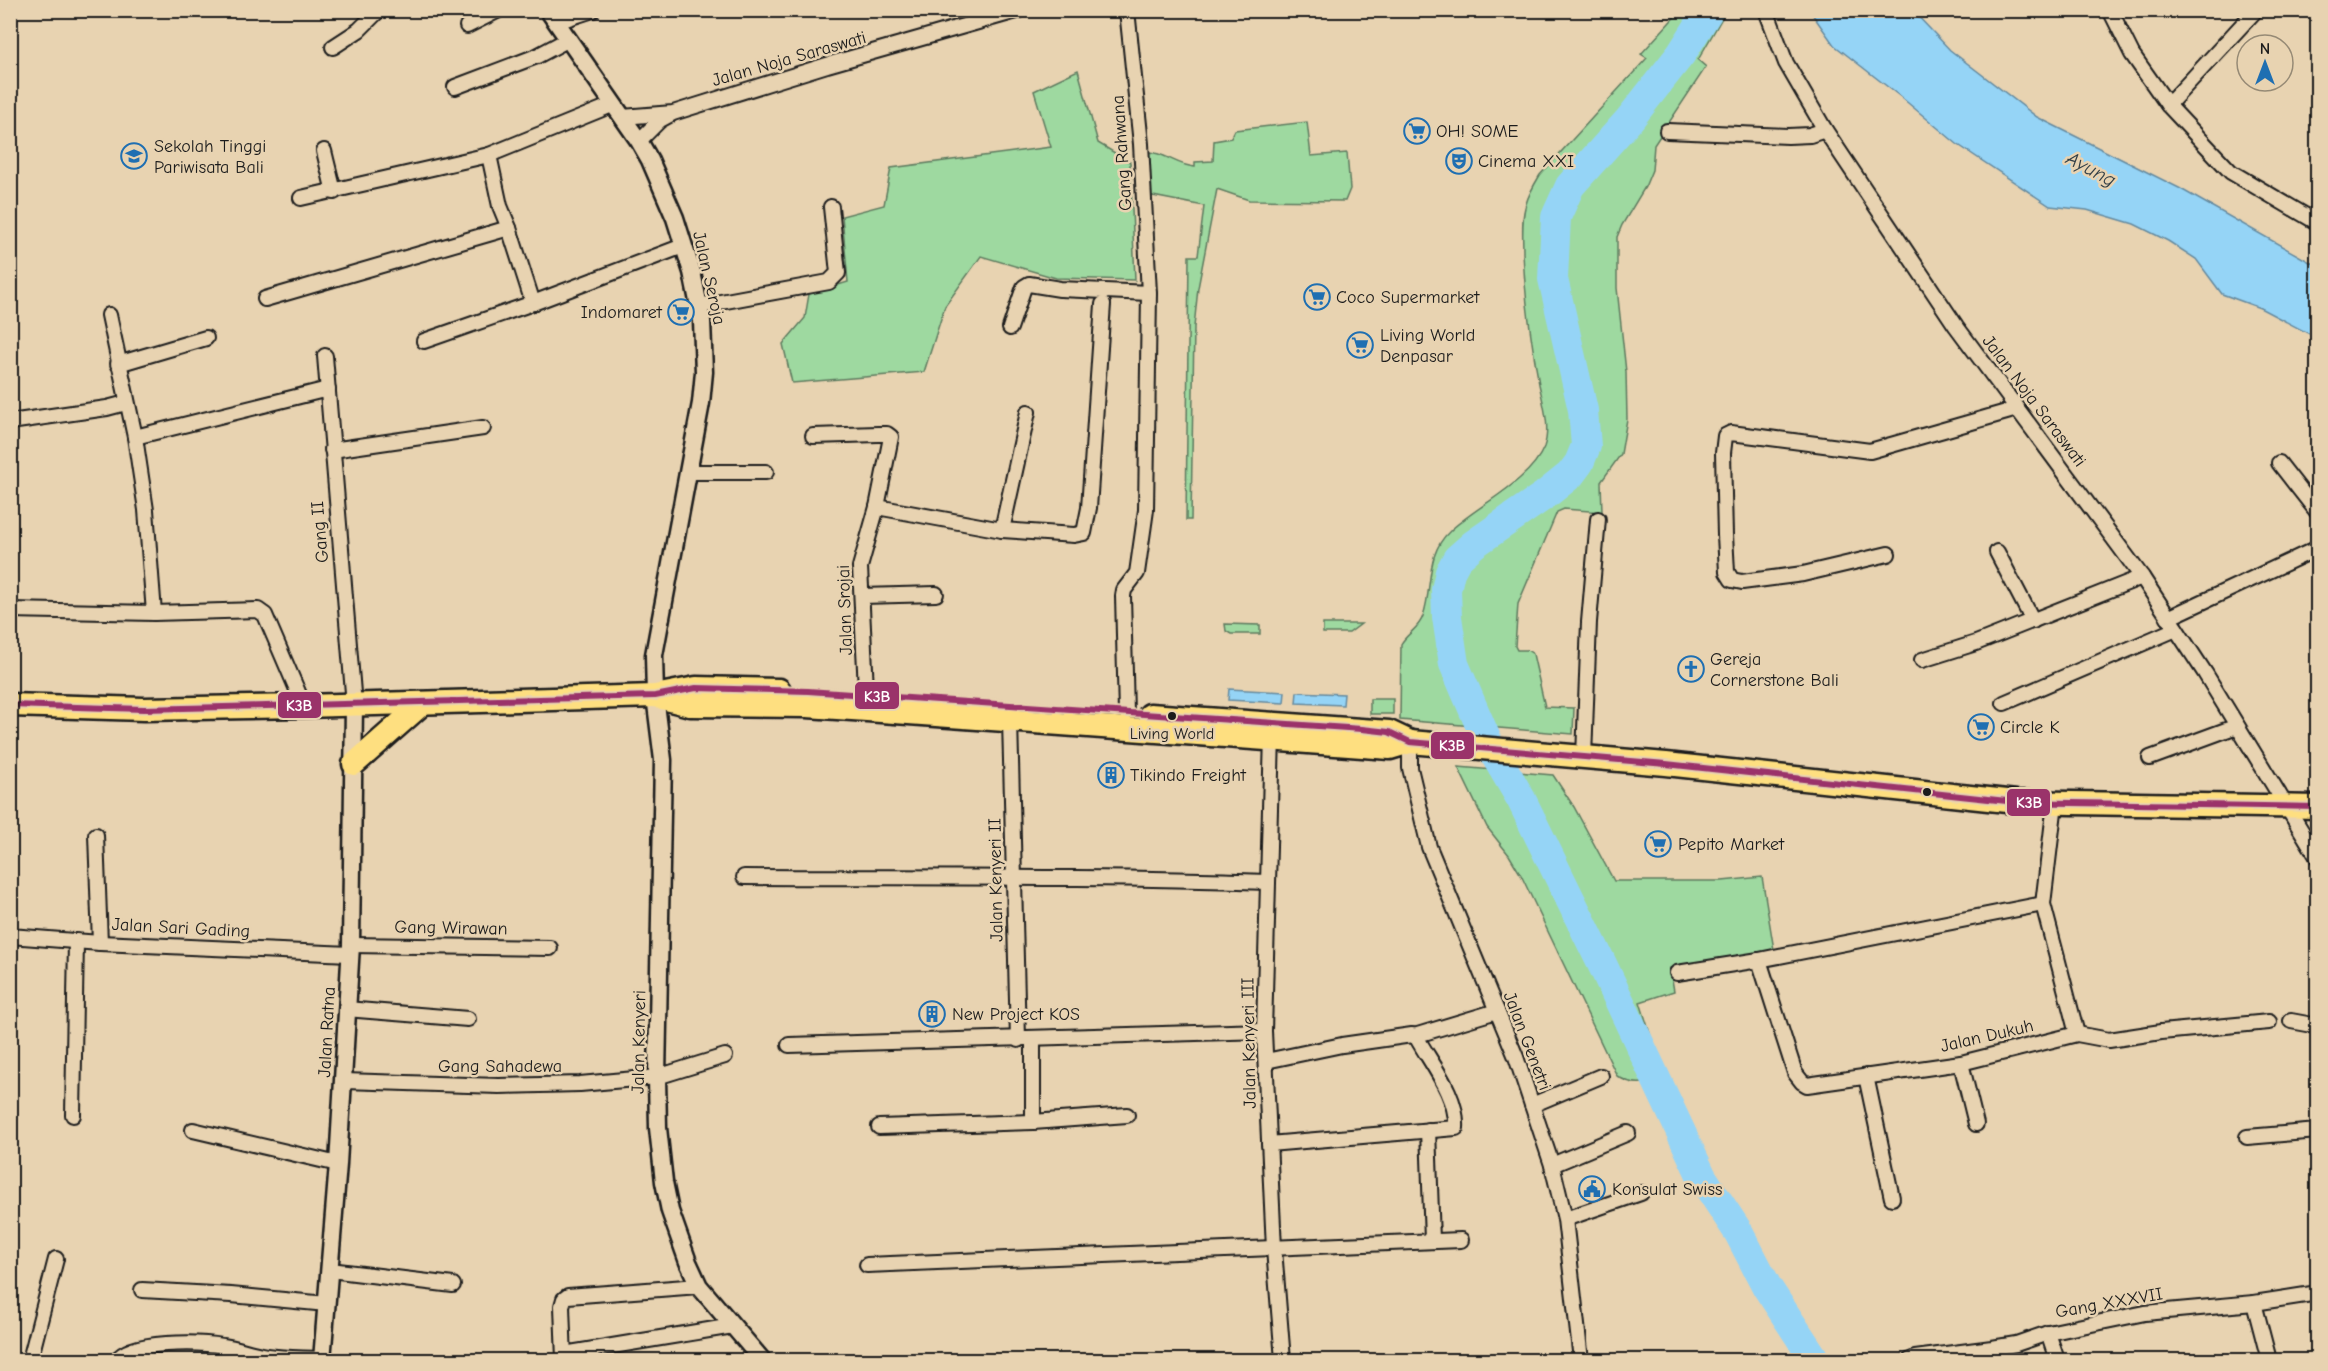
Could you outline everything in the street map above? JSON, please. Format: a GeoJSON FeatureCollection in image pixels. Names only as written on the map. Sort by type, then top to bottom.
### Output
{"type":"FeatureCollection","features":[{"type":"Feature","properties":{"kind":"highway"},"geometry":{"type":"LineString","coordinates":[[10,705],[133,708],[304,706],[354,712],[422,704],[656,696],[696,688],[808,691],[867,702],[1010,720],[1272,731],[1389,732],[1420,743],[1687,766],[2016,802],[2290,815],[2318,807]]}},
{"type":"Feature","properties":{"kind":"highway"},"geometry":{"type":"LineString","coordinates":[[867,702],[1126,713],[1272,731]]}},
{"type":"Feature","properties":{"kind":"highway"},"geometry":{"type":"LineString","coordinates":[[354,764],[422,704]]}},
{"type":"Feature","properties":{"kind":"street"},"geometry":{"type":"LineString","coordinates":[[333,47],[359,30],[379,10]]}},
{"type":"Feature","properties":{"kind":"street"},"geometry":{"type":"LineString","coordinates":[[467,26],[498,10]]}},
{"type":"Feature","properties":{"kind":"street"},"geometry":{"type":"LineString","coordinates":[[552,16],[593,10]]}},
{"type":"Feature","properties":{"kind":"street","name":"Jalan Noja Saraswati"},"geometry":{"type":"LineString","coordinates":[[639,141],[660,120],[673,112],[1020,10]]}},
{"type":"Feature","properties":{"kind":"street","name":"Gang Rahwana"},"geometry":{"type":"LineString","coordinates":[[1126,713],[1123,596],[1124,590],[1137,573],[1146,510],[1149,292],[1141,144],[1127,10]]}},
{"type":"Feature","properties":{"kind":"street","name":"Jalan Noja Saraswati"},"geometry":{"type":"LineString","coordinates":[[1766,10],[1786,63],[1825,130],[1956,326],[2142,577],[2318,858]]}},
{"type":"Feature","properties":{"kind":"street"},"geometry":{"type":"LineString","coordinates":[[2110,10],[2132,54],[2168,105],[2231,172],[2317,221]]}},
{"type":"Feature","properties":{"kind":"street"},"geometry":{"type":"LineString","coordinates":[[2168,105],[2256,10]]}},
{"type":"Feature","properties":{"kind":"street","name":"Jalan Seroja"},"geometry":{"type":"LineString","coordinates":[[552,16],[650,160],[675,218],[692,272],[699,306],[704,344],[701,403],[656,643],[656,696]]}},
{"type":"Feature","properties":{"kind":"street"},"geometry":{"type":"LineString","coordinates":[[455,87],[537,56],[567,40]]}},
{"type":"Feature","properties":{"kind":"street","name":"Jalan Noja Saraswati"},"geometry":{"type":"LineString","coordinates":[[301,198],[489,155],[617,111],[673,112]]}},
{"type":"Feature","properties":{"kind":"street"},"geometry":{"type":"LineString","coordinates":[[1666,131],[1788,136],[1810,135],[1825,130]]}},
{"type":"Feature","properties":{"kind":"street"},"geometry":{"type":"LineString","coordinates":[[324,151],[334,192]]}},
{"type":"Feature","properties":{"kind":"street"},"geometry":{"type":"LineString","coordinates":[[489,155],[500,206],[533,303]]}},
{"type":"Feature","properties":{"kind":"street"},"geometry":{"type":"LineString","coordinates":[[699,306],[830,282],[838,273],[831,207]]}},
{"type":"Feature","properties":{"kind":"street"},"geometry":{"type":"LineString","coordinates":[[265,299],[509,228]]}},
{"type":"Feature","properties":{"kind":"street"},"geometry":{"type":"LineString","coordinates":[[424,341],[533,303],[683,246]]}},
{"type":"Feature","properties":{"kind":"street"},"geometry":{"type":"LineString","coordinates":[[1010,328],[1024,287],[1029,284],[1060,289],[1149,292]]}},
{"type":"Feature","properties":{"kind":"street"},"geometry":{"type":"LineString","coordinates":[[877,507],[1002,530],[1074,535],[1084,533],[1089,508],[1103,304]]}},
{"type":"Feature","properties":{"kind":"street"},"geometry":{"type":"LineString","coordinates":[[109,315],[135,437],[146,510],[154,613]]}},
{"type":"Feature","properties":{"kind":"street"},"geometry":{"type":"LineString","coordinates":[[118,364],[206,338]]}},
{"type":"Feature","properties":{"kind":"street","name":"Gang II"},"geometry":{"type":"LineString","coordinates":[[325,356],[354,712]]}},
{"type":"Feature","properties":{"kind":"street"},"geometry":{"type":"LineString","coordinates":[[135,437],[328,389]]}},
{"type":"Feature","properties":{"kind":"street"},"geometry":{"type":"LineString","coordinates":[[10,422],[107,408],[126,403]]}},
{"type":"Feature","properties":{"kind":"street"},"geometry":{"type":"LineString","coordinates":[[1888,554],[1803,574],[1742,582],[1732,580],[1727,572],[1725,535],[1723,453],[1725,436],[1731,433],[1780,438],[1870,451],[2017,409]]}},
{"type":"Feature","properties":{"kind":"street"},"geometry":{"type":"LineString","coordinates":[[1002,530],[1028,412]]}},
{"type":"Feature","properties":{"kind":"street"},"geometry":{"type":"LineString","coordinates":[[332,450],[483,428]]}},
{"type":"Feature","properties":{"kind":"street","name":"Jalan Srojai"},"geometry":{"type":"LineString","coordinates":[[813,436],[887,434],[891,437],[877,507],[861,560],[867,702]]}},
{"type":"Feature","properties":{"kind":"street"},"geometry":{"type":"LineString","coordinates":[[2278,463],[2318,513]]}},
{"type":"Feature","properties":{"kind":"street"},"geometry":{"type":"LineString","coordinates":[[688,472],[766,472]]}},
{"type":"Feature","properties":{"kind":"street"},"geometry":{"type":"LineString","coordinates":[[1576,756],[1598,519]]}},
{"type":"Feature","properties":{"kind":"street"},"geometry":{"type":"LineString","coordinates":[[2004,703],[2172,624],[2318,548]]}},
{"type":"Feature","properties":{"kind":"street"},"geometry":{"type":"LineString","coordinates":[[1997,552],[2033,621]]}},
{"type":"Feature","properties":{"kind":"street"},"geometry":{"type":"LineString","coordinates":[[1922,660],[1976,643],[2142,577]]}},
{"type":"Feature","properties":{"kind":"street"},"geometry":{"type":"LineString","coordinates":[[862,596],[936,594]]}},
{"type":"Feature","properties":{"kind":"street"},"geometry":{"type":"LineString","coordinates":[[10,610],[154,613],[261,612],[304,706]]}},
{"type":"Feature","properties":{"kind":"street","name":"Jalan Kenyeri"},"geometry":{"type":"LineString","coordinates":[[656,696],[663,777],[657,1077],[660,1153],[669,1206],[688,1262],[699,1286],[762,1360]]}},
{"type":"Feature","properties":{"kind":"street","name":"Jalan Ratna"},"geometry":{"type":"LineString","coordinates":[[322,1360],[344,1081],[346,1009],[351,949],[354,712]]}},
{"type":"Feature","properties":{"kind":"street","name":"Jalan Kenyeri II"},"geometry":{"type":"LineString","coordinates":[[1010,720],[1018,1040]]}},
{"type":"Feature","properties":{"kind":"street"},"geometry":{"type":"LineString","coordinates":[[2150,758],[2237,726]]}},
{"type":"Feature","properties":{"kind":"street","name":"Jalan Kenyeri III"},"geometry":{"type":"LineString","coordinates":[[1272,731],[1264,1031],[1274,1249],[1283,1360]]}},
{"type":"Feature","properties":{"kind":"street","name":"Jalan Genetri"},"geometry":{"type":"LineString","coordinates":[[1420,743],[1410,768],[1429,847],[1516,1057],[1552,1164],[1565,1219],[1581,1360]]}},
{"type":"Feature","properties":{"kind":"street"},"geometry":{"type":"LineString","coordinates":[[2055,803],[2043,904],[2077,1034],[2109,1040],[2161,1032],[2270,1022]]}},
{"type":"Feature","properties":{"kind":"street"},"geometry":{"type":"LineString","coordinates":[[96,835],[100,943]]}},
{"type":"Feature","properties":{"kind":"street"},"geometry":{"type":"LineString","coordinates":[[744,877],[1014,879],[1066,876],[1267,882]]}},
{"type":"Feature","properties":{"kind":"street"},"geometry":{"type":"LineString","coordinates":[[1677,974],[2043,904]]}},
{"type":"Feature","properties":{"kind":"street","name":"Jalan Sari Gading"},"geometry":{"type":"LineString","coordinates":[[10,936],[100,943],[351,949]]}},
{"type":"Feature","properties":{"kind":"street"},"geometry":{"type":"LineString","coordinates":[[72,1115],[76,941]]}},
{"type":"Feature","properties":{"kind":"street","name":"Gang Wirawan"},"geometry":{"type":"LineString","coordinates":[[351,949],[550,948]]}},
{"type":"Feature","properties":{"kind":"street","name":"Jalan Dukuh"},"geometry":{"type":"LineString","coordinates":[[1759,960],[1795,1073],[1798,1079],[1807,1085],[1961,1063],[2077,1034]]}},
{"type":"Feature","properties":{"kind":"street"},"geometry":{"type":"LineString","coordinates":[[346,1009],[468,1018]]}},
{"type":"Feature","properties":{"kind":"street"},"geometry":{"type":"LineString","coordinates":[[1266,1061],[1373,1040],[1414,1036],[1497,1011]]}},
{"type":"Feature","properties":{"kind":"street"},"geometry":{"type":"LineString","coordinates":[[2291,1021],[2318,1026]]}},
{"type":"Feature","properties":{"kind":"street"},"geometry":{"type":"LineString","coordinates":[[789,1046],[1264,1031]]}},
{"type":"Feature","properties":{"kind":"street"},"geometry":{"type":"LineString","coordinates":[[1269,1144],[1456,1128],[1456,1110],[1448,1092],[1414,1036]]}},
{"type":"Feature","properties":{"kind":"street"},"geometry":{"type":"LineString","coordinates":[[1033,1039],[1033,1122]]}},
{"type":"Feature","properties":{"kind":"street","name":"Gang Sahadewa"},"geometry":{"type":"LineString","coordinates":[[344,1081],[499,1086],[580,1084],[657,1077],[725,1056]]}},
{"type":"Feature","properties":{"kind":"street"},"geometry":{"type":"LineString","coordinates":[[1961,1063],[1976,1124]]}},
{"type":"Feature","properties":{"kind":"street"},"geometry":{"type":"LineString","coordinates":[[1532,1105],[1601,1076]]}},
{"type":"Feature","properties":{"kind":"street"},"geometry":{"type":"LineString","coordinates":[[1866,1076],[1892,1198]]}},
{"type":"Feature","properties":{"kind":"street"},"geometry":{"type":"LineString","coordinates":[[879,1127],[1033,1122],[1127,1115]]}},
{"type":"Feature","properties":{"kind":"street"},"geometry":{"type":"LineString","coordinates":[[193,1130],[338,1164]]}},
{"type":"Feature","properties":{"kind":"street"},"geometry":{"type":"LineString","coordinates":[[1428,1130],[1432,1240]]}},
{"type":"Feature","properties":{"kind":"street"},"geometry":{"type":"LineString","coordinates":[[2247,1137],[2318,1131]]}},
{"type":"Feature","properties":{"kind":"street"},"geometry":{"type":"LineString","coordinates":[[1552,1164],[1628,1133]]}},
{"type":"Feature","properties":{"kind":"street"},"geometry":{"type":"LineString","coordinates":[[1565,1219],[1641,1193]]}},
{"type":"Feature","properties":{"kind":"street"},"geometry":{"type":"LineString","coordinates":[[867,1265],[1461,1240]]}},
{"type":"Feature","properties":{"kind":"street"},"geometry":{"type":"LineString","coordinates":[[30,1360],[56,1259]]}},
{"type":"Feature","properties":{"kind":"street"},"geometry":{"type":"LineString","coordinates":[[330,1270],[453,1285]]}},
{"type":"Feature","properties":{"kind":"street"},"geometry":{"type":"LineString","coordinates":[[699,1286],[568,1296],[564,1299],[562,1306],[564,1357],[733,1326]]}},
{"type":"Feature","properties":{"kind":"street"},"geometry":{"type":"LineString","coordinates":[[142,1290],[231,1295],[327,1305]]}},
{"type":"Feature","properties":{"kind":"street","name":"Gang XXXVII"},"geometry":{"type":"LineString","coordinates":[[1910,1360],[1959,1357],[2016,1344],[2048,1333],[2145,1313],[2254,1303],[2318,1293]]}},
{"type":"Feature","properties":{"kind":"street"},"geometry":{"type":"LineString","coordinates":[[2254,1303],[2269,1360]]}},
{"type":"Feature","properties":{"kind":"street"},"geometry":{"type":"LineString","coordinates":[[2048,1333],[2057,1360]]}},
{"type":"Feature","properties":{"kind":"street"},"geometry":{"type":"LineString","coordinates":[[117,1360],[121,1355],[141,1347],[171,1344],[221,1345],[269,1357],[322,1360]]}},
{"type":"Feature","properties":{"kind":"green space"},"geometry":{"type":"Polygon","coordinates":[[[1678,11],[1726,11],[1698,60],[1706,67],[1654,145],[1652,170],[1617,237],[1617,288],[1626,372],[1627,419],[1621,454],[1601,482],[1602,512],[1564,509],[1557,512],[1518,604],[1515,646],[1517,650],[1527,650],[1533,654],[1545,707],[1574,708],[1573,734],[1400,720],[1401,644],[1423,616],[1433,560],[1442,540],[1461,522],[1527,471],[1537,460],[1546,440],[1546,416],[1531,335],[1524,269],[1523,222],[1529,196],[1540,175],[1647,58],[1641,54],[1678,11]]]}},
{"type":"Feature","properties":{"kind":"green space"},"geometry":{"type":"Polygon","coordinates":[[[1078,70],[1098,143],[1130,162],[1135,280],[1056,278],[981,256],[945,306],[924,372],[792,383],[783,344],[805,318],[809,294],[848,282],[842,216],[884,205],[891,168],[1051,147],[1034,91],[1078,70]]]}},
{"type":"Feature","properties":{"kind":"green space"},"geometry":{"type":"Polygon","coordinates":[[[1307,122],[1311,156],[1347,153],[1350,189],[1345,201],[1249,200],[1217,189],[1198,288],[1194,327],[1191,520],[1186,520],[1189,256],[1198,256],[1204,206],[1148,195],[1145,152],[1152,152],[1195,167],[1195,162],[1213,161],[1214,141],[1231,138],[1235,130],[1307,122]]]}},
{"type":"Feature","properties":{"kind":"green space"},"geometry":{"type":"Polygon","coordinates":[[[1225,624],[1260,625],[1260,634],[1231,634],[1226,631],[1225,624]]]}},
{"type":"Feature","properties":{"kind":"green space"},"geometry":{"type":"Polygon","coordinates":[[[1323,624],[1361,624],[1349,633],[1323,633],[1323,624]]]}},
{"type":"Feature","properties":{"kind":"green space"},"geometry":{"type":"Polygon","coordinates":[[[1370,699],[1393,699],[1393,714],[1370,714],[1370,699]]]}},
{"type":"Feature","properties":{"kind":"green space"},"geometry":{"type":"Polygon","coordinates":[[[1458,767],[1553,775],[1574,807],[1614,881],[1722,881],[1762,877],[1774,950],[1670,968],[1674,991],[1640,1002],[1664,1077],[1635,1083],[1617,1076],[1521,875],[1487,827],[1458,767]]]}},
{"type":"Feature","properties":{"kind":"water","name":"Ayung"},"geometry":{"type":"Polygon","coordinates":[[[1810,11],[1913,11],[1950,50],[2037,117],[2179,188],[2317,266],[2317,338],[2260,308],[2222,294],[2196,259],[2168,241],[2134,224],[2087,210],[2050,206],[1957,144],[1834,45],[1810,11]]]}},
{"type":"Feature","properties":{"kind":"water"},"geometry":{"type":"Polygon","coordinates":[[[1229,689],[1285,692],[1284,703],[1228,700],[1229,689]]]}},
{"type":"Feature","properties":{"kind":"water"},"geometry":{"type":"Polygon","coordinates":[[[1297,692],[1344,694],[1343,705],[1296,703],[1297,692]]]}},
{"type":"Feature","properties":{"kind":"waterway"},"geometry":{"type":"LineString","coordinates":[[1709,10],[1681,54],[1629,120],[1570,186],[1556,217],[1553,279],[1583,410],[1586,446],[1579,463],[1570,475],[1545,495],[1474,544],[1457,559],[1450,572],[1446,590],[1447,617],[1454,664],[1487,741],[1521,799],[1603,966],[1702,1177],[1739,1233],[1767,1287],[1815,1360]]}},
{"type":"Feature","properties":{"kind":"transit line","name":"K3B"},"geometry":{"type":"LineString","coordinates":[[10,705],[144,709],[655,696],[696,688],[808,691],[1362,729],[1389,732],[1410,742],[1666,764],[2016,802],[2318,807]]}},
{"type":"Feature","properties":{"kind":"place","name":"OH! SOME"},"geometry":{"type":"Point","coordinates":[1417,131]}},
{"type":"Feature","properties":{"kind":"place","name":"Sekolah Tinggi Pariwisata Bali"},"geometry":{"type":"Point","coordinates":[134,156]}},
{"type":"Feature","properties":{"kind":"place","name":"Cinema XXI"},"geometry":{"type":"Point","coordinates":[1459,161]}},
{"type":"Feature","properties":{"kind":"place","name":"Coco Supermarket"},"geometry":{"type":"Point","coordinates":[1317,297]}},
{"type":"Feature","properties":{"kind":"place","name":"Indomaret"},"geometry":{"type":"Point","coordinates":[681,312]}},
{"type":"Feature","properties":{"kind":"place","name":"Living World Denpasar"},"geometry":{"type":"Point","coordinates":[1360,345]}},
{"type":"Feature","properties":{"kind":"place","name":"Gereja Cornerstone Bali"},"geometry":{"type":"Point","coordinates":[1691,669]}},
{"type":"Feature","properties":{"kind":"place","name":"Living World"},"geometry":{"type":"Point","coordinates":[1172,716]}},
{"type":"Feature","properties":{"kind":"place","name":"Circle K"},"geometry":{"type":"Point","coordinates":[1981,727]}},
{"type":"Feature","properties":{"kind":"place","name":"Tikindo Freight"},"geometry":{"type":"Point","coordinates":[1111,775]}},
{"type":"Feature","properties":{"kind":"place","name":"Pepito Market"},"geometry":{"type":"Point","coordinates":[1658,844]}},
{"type":"Feature","properties":{"kind":"place","name":"New Project KOS"},"geometry":{"type":"Point","coordinates":[932,1014]}},
{"type":"Feature","properties":{"kind":"place","name":"Konsulat Swiss"},"geometry":{"type":"Point","coordinates":[1592,1189]}}]}
